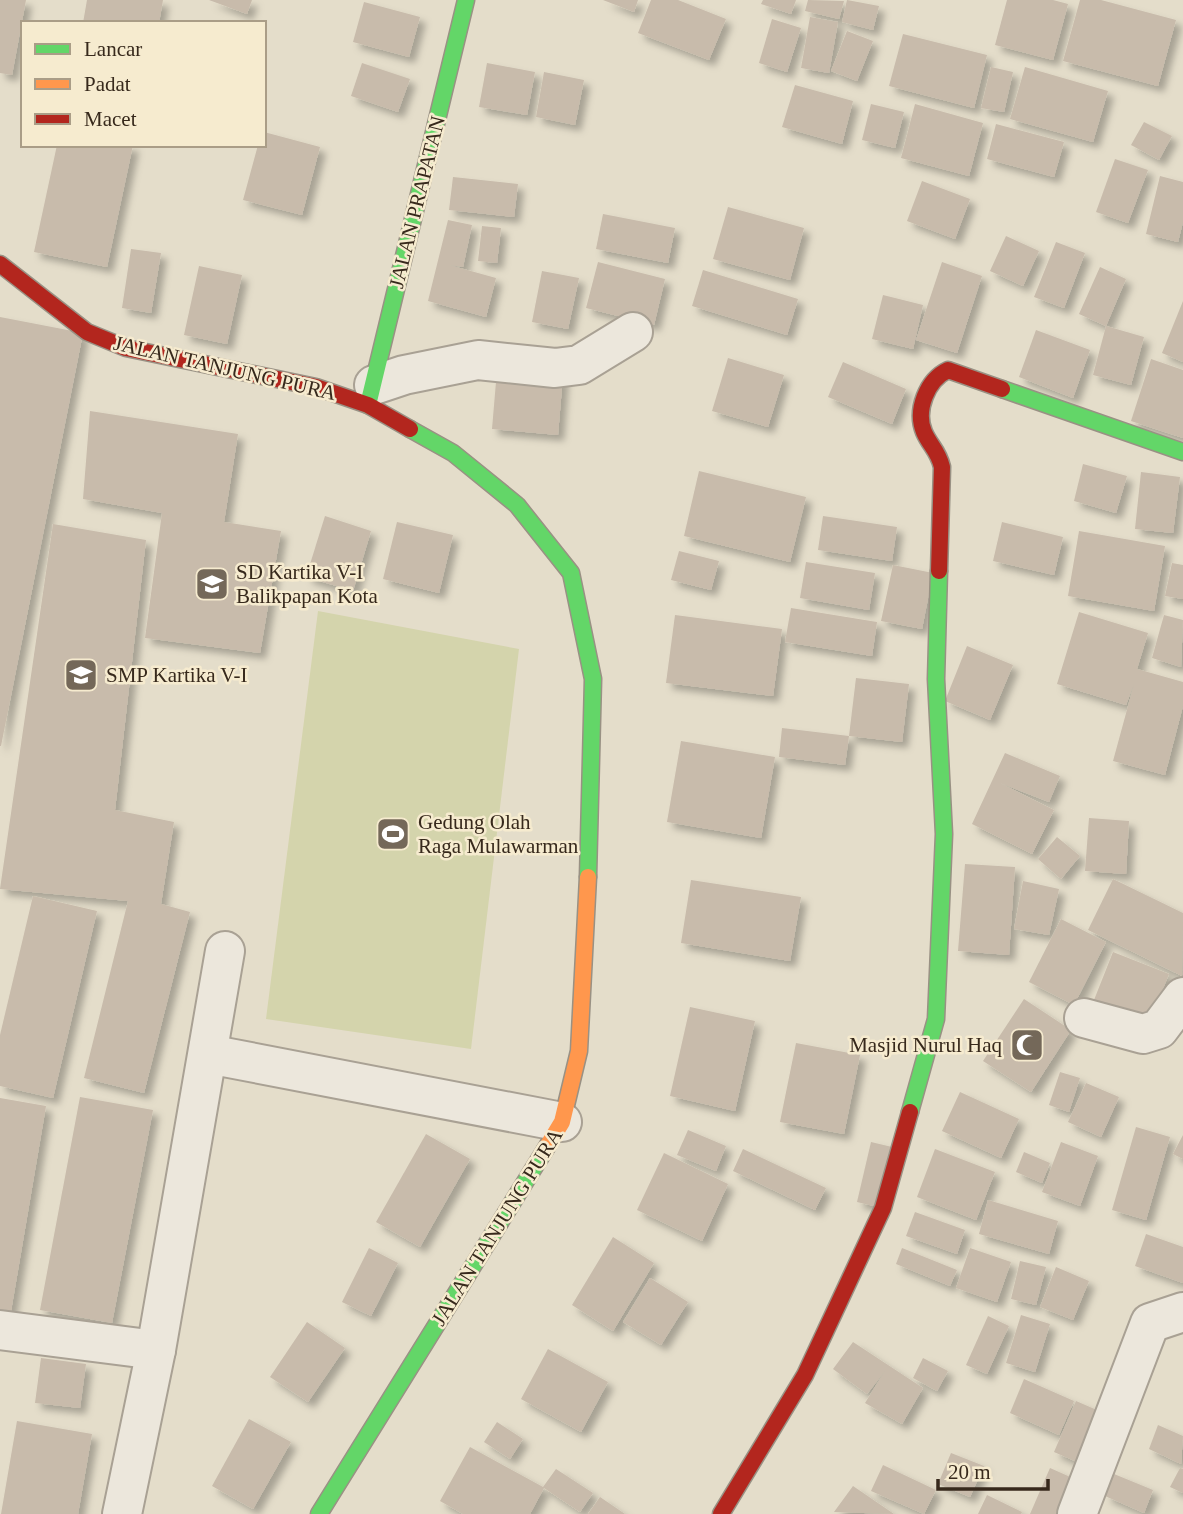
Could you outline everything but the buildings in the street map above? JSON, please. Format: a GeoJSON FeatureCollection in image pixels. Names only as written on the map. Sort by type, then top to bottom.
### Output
{"type":"FeatureCollection","features":[{"type":"Feature","properties":{"kind":"street","name":"JALAN PRAPATAN"},"geometry":{"type":"LineString","coordinates":[[371,395],[466,0]]}},
{"type":"Feature","properties":{"kind":"street","name":"JALAN TANJUNG PURA"},"geometry":{"type":"LineString","coordinates":[[0,264],[87,332],[126,348],[316,387],[371,395],[453,453],[517,505],[570,573],[593,679],[592,788],[579,1051],[562,1122],[319,1514]]}},
{"type":"Feature","properties":{"kind":"street"},"geometry":{"type":"LineString","coordinates":[[371,395],[404,375],[478,360],[555,368],[579,365],[633,332]]}},
{"type":"Feature","properties":{"kind":"street"},"geometry":{"type":"LineString","coordinates":[[721,1514],[805,1375],[883,1208],[936,1019],[944,834],[936,679],[942,467],[939,451],[924,432],[926,387],[935,374],[948,370],[1183,452]]}},
{"type":"Feature","properties":{"kind":"street"},"geometry":{"type":"LineString","coordinates":[[122,1514],[156,1350],[225,951]]}},
{"type":"Feature","properties":{"kind":"street"},"geometry":{"type":"LineString","coordinates":[[1084,1018],[1143,1034],[1159,1029],[1183,997]]}},
{"type":"Feature","properties":{"kind":"street"},"geometry":{"type":"LineString","coordinates":[[208,1054],[562,1122]]}},
{"type":"Feature","properties":{"kind":"street"},"geometry":{"type":"LineString","coordinates":[[1077,1514],[1150,1323],[1183,1312]]}},
{"type":"Feature","properties":{"kind":"street"},"geometry":{"type":"LineString","coordinates":[[0,1330],[156,1350]]}},
{"type":"Feature","properties":{"kind":"green space","name":"Gedung Olah Raga Mulawarman"},"geometry":{"type":"Polygon","coordinates":[[[318,611],[519,649],[471,1049],[266,1019],[318,611]]]}},
{"type":"Feature","properties":{"kind":"traffic: fast"},"geometry":{"type":"LineString","coordinates":[[368,405],[466,0]]}},
{"type":"Feature","properties":{"kind":"traffic: fast"},"geometry":{"type":"LineString","coordinates":[[1002,389],[1183,452]]}},
{"type":"Feature","properties":{"kind":"traffic: fast"},"geometry":{"type":"LineString","coordinates":[[410,429],[453,453],[517,505],[571,573],[593,679],[588,877]]}},
{"type":"Feature","properties":{"kind":"traffic: fast"},"geometry":{"type":"LineString","coordinates":[[910,1112],[936,1019],[944,834],[936,679],[939,571]]}},
{"type":"Feature","properties":{"kind":"traffic: fast"},"geometry":{"type":"LineString","coordinates":[[319,1514],[545,1150]]}},
{"type":"Feature","properties":{"kind":"traffic: slow"},"geometry":{"type":"LineString","coordinates":[[545,1150],[562,1122],[579,1051],[588,877]]}},
{"type":"Feature","properties":{"kind":"traffic: jam"},"geometry":{"type":"LineString","coordinates":[[0,264],[87,332],[126,348],[316,387],[368,405],[410,429]]}},
{"type":"Feature","properties":{"kind":"traffic: jam"},"geometry":{"type":"LineString","coordinates":[[939,571],[942,467],[924,432],[921,414],[925,396],[934,381],[948,370],[1002,389]]}},
{"type":"Feature","properties":{"kind":"traffic: jam"},"geometry":{"type":"LineString","coordinates":[[721,1514],[805,1375],[883,1208],[910,1112]]}},
{"type":"Feature","properties":{"kind":"place","name":"SD Kartika V-I Balikpapan Kota"},"geometry":{"type":"Point","coordinates":[212,584]}},
{"type":"Feature","properties":{"kind":"place","name":"SMP Kartika V-I"},"geometry":{"type":"Point","coordinates":[81,675]}},
{"type":"Feature","properties":{"kind":"place","name":"Gedung Olah Raga Mulawarman"},"geometry":{"type":"Point","coordinates":[393,834]}},
{"type":"Feature","properties":{"kind":"place","name":"Masjid Nurul Haq"},"geometry":{"type":"Point","coordinates":[1027,1045]}}]}
